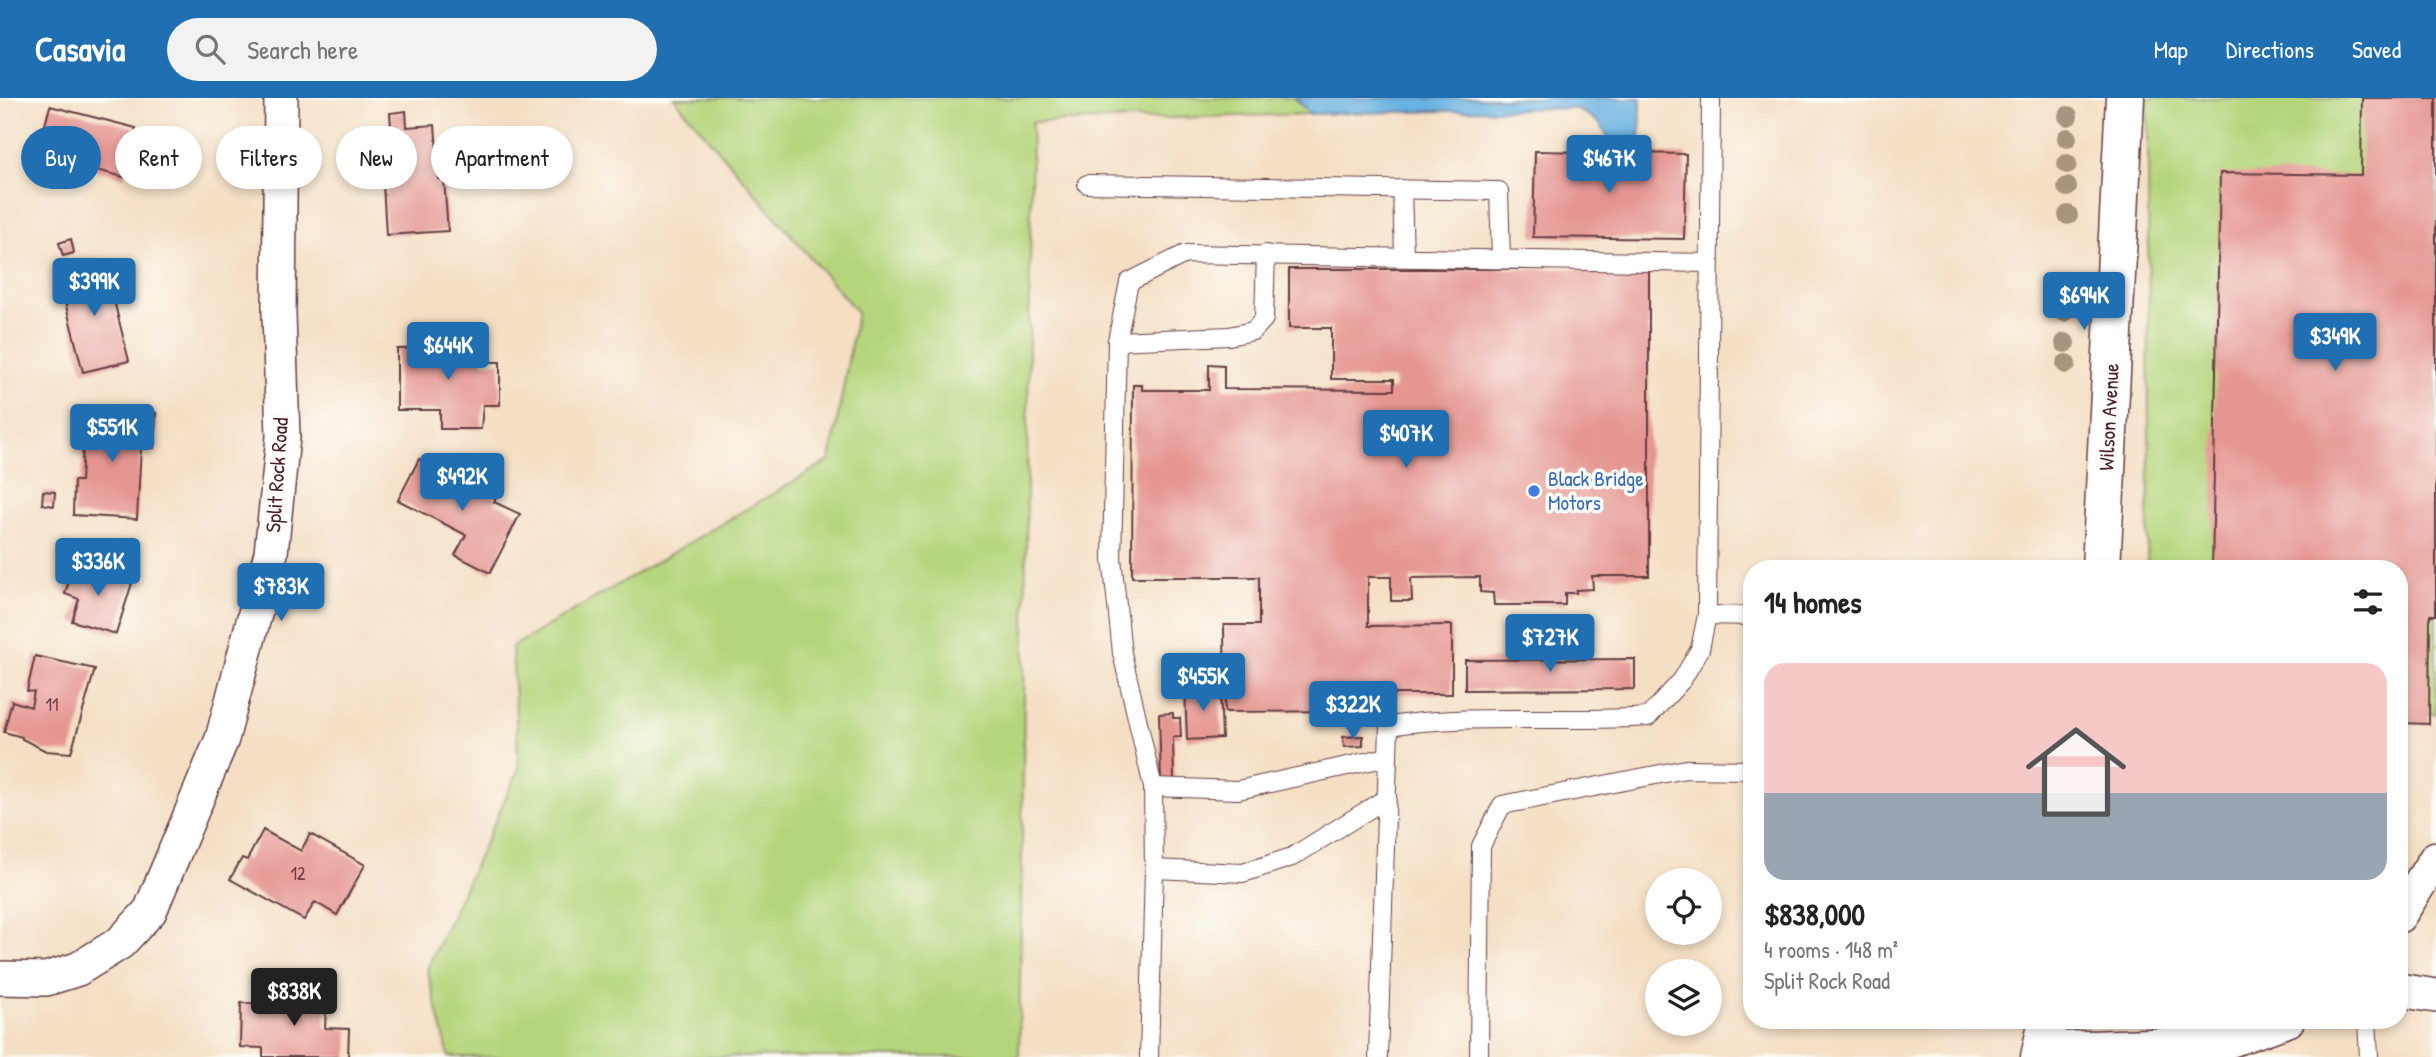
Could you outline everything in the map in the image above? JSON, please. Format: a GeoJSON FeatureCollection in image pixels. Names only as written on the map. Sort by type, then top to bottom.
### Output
{"type":"FeatureCollection","features":[{"type":"Feature","properties":{"kind":"main road","name":"Wilson Avenue"},"geometry":{"type":"LineString","coordinates":[[2101,560],[2125,98]]}},
{"type":"Feature","properties":{"kind":"street","name":"Split Rock Road"},"geometry":{"type":"LineString","coordinates":[[0,978],[46,979],[78,970],[120,943],[150,911],[222,739],[271,554],[283,437],[279,314],[281,98]]}},
{"type":"Feature","properties":{"kind":"street"},"geometry":{"type":"LineString","coordinates":[[2408,902],[2436,858]]}},
{"type":"Feature","properties":{"kind":"street"},"geometry":{"type":"LineString","coordinates":[[2408,991],[2436,996]]}},
{"type":"Feature","properties":{"kind":"street"},"geometry":{"type":"LineString","coordinates":[[2044,1042],[2223,1043],[2263,1029]]}},
{"type":"Feature","properties":{"kind":"lane"},"geometry":{"type":"LineString","coordinates":[[1378,1057],[1390,726],[1430,720],[1605,720],[1648,717],[1682,680],[1700,649],[1707,615],[1711,98]]}},
{"type":"Feature","properties":{"kind":"lane"},"geometry":{"type":"LineString","coordinates":[[1087,184],[1499,191],[1501,259]]}},
{"type":"Feature","properties":{"kind":"lane"},"geometry":{"type":"LineString","coordinates":[[1402,189],[1404,257]]}},
{"type":"Feature","properties":{"kind":"lane"},"geometry":{"type":"LineString","coordinates":[[1149,1057],[1154,869],[1153,787],[1122,653],[1112,558],[1117,341],[1129,282],[1185,254],[1710,263]]}},
{"type":"Feature","properties":{"kind":"lane"},"geometry":{"type":"LineString","coordinates":[[1117,341],[1229,336],[1253,331],[1264,319],[1266,254]]}},
{"type":"Feature","properties":{"kind":"lane"},"geometry":{"type":"LineString","coordinates":[[1707,615],[1743,616]]}},
{"type":"Feature","properties":{"kind":"lane"},"geometry":{"type":"LineString","coordinates":[[1153,787],[1238,790],[1388,757]]}},
{"type":"Feature","properties":{"kind":"lane"},"geometry":{"type":"LineString","coordinates":[[1479,1057],[1481,846],[1502,804],[1685,769],[1743,770]]}},
{"type":"Feature","properties":{"kind":"lane"},"geometry":{"type":"LineString","coordinates":[[1154,869],[1243,873],[1292,857],[1387,798]]}},
{"type":"Feature","properties":{"kind":"lane"},"geometry":{"type":"LineString","coordinates":[[2367,1029],[2369,1057]]}},
{"type":"Feature","properties":{"kind":"green space"},"geometry":{"type":"Polygon","coordinates":[[[674,98],[1295,98],[1310,114],[1032,122],[1019,1057],[449,1057],[427,969],[519,769],[512,647],[830,460],[857,312],[674,98]]]}},
{"type":"Feature","properties":{"kind":"green space"},"geometry":{"type":"Polygon","coordinates":[[[2148,98],[2436,98],[2436,714],[2408,710],[2408,560],[2147,560],[2148,98]]]}},
{"type":"Feature","properties":{"kind":"water"},"geometry":{"type":"Polygon","coordinates":[[[1295,98],[1641,98],[1640,149],[1610,151],[1606,134],[1599,123],[1573,108],[1310,114],[1295,98]]]}},
{"type":"Feature","properties":{"kind":"building"},"geometry":{"type":"Polygon","coordinates":[[[2362,98],[2436,98],[2436,615],[2430,615],[2429,724],[2408,723],[2408,560],[2212,560],[2220,173],[2361,175],[2362,98]]]}},
{"type":"Feature","properties":{"kind":"building"},"geometry":{"type":"Polygon","coordinates":[[[50,106],[128,126],[115,126],[115,175],[101,171],[101,126],[45,126],[50,106]]]}},
{"type":"Feature","properties":{"kind":"building"},"geometry":{"type":"Polygon","coordinates":[[[406,111],[407,126],[391,126],[390,113],[406,111]]]}},
{"type":"Feature","properties":{"kind":"building"},"geometry":{"type":"Polygon","coordinates":[[[435,125],[431,126],[431,189],[445,189],[448,231],[386,235],[383,189],[417,189],[417,126],[435,125]]]}},
{"type":"Feature","properties":{"kind":"building"},"geometry":{"type":"Polygon","coordinates":[[[1535,151],[1686,154],[1684,239],[1533,237],[1535,151]]]}},
{"type":"Feature","properties":{"kind":"building"},"geometry":{"type":"Polygon","coordinates":[[[71,239],[74,253],[63,256],[59,243],[71,239]]]}},
{"type":"Feature","properties":{"kind":"building"},"geometry":{"type":"Polygon","coordinates":[[[105,264],[129,361],[83,372],[58,275],[105,264]]]}},
{"type":"Feature","properties":{"kind":"building"},"geometry":{"type":"Polygon","coordinates":[[[1289,269],[1649,269],[1649,576],[1592,576],[1593,589],[1565,593],[1565,605],[1494,605],[1493,593],[1480,592],[1480,577],[1411,578],[1412,601],[1391,601],[1391,577],[1368,577],[1368,626],[1452,625],[1452,694],[1343,694],[1344,711],[1225,712],[1224,625],[1259,625],[1259,577],[1132,577],[1133,385],[1142,385],[1142,390],[1209,390],[1209,364],[1224,365],[1224,389],[1394,390],[1394,379],[1331,379],[1331,328],[1289,328],[1289,269]]]}},
{"type":"Feature","properties":{"kind":"building"},"geometry":{"type":"Polygon","coordinates":[[[435,341],[482,341],[482,362],[500,362],[500,405],[483,405],[481,429],[440,429],[440,410],[397,410],[397,349],[434,348],[435,341]]]}},
{"type":"Feature","properties":{"kind":"building"},"geometry":{"type":"Polygon","coordinates":[[[85,412],[135,415],[136,412],[156,413],[154,448],[141,448],[137,519],[73,515],[74,481],[81,481],[85,412]]]}},
{"type":"Feature","properties":{"kind":"building"},"geometry":{"type":"Polygon","coordinates":[[[419,459],[496,498],[494,502],[520,514],[490,573],[455,555],[466,535],[398,500],[419,459]]]}},
{"type":"Feature","properties":{"kind":"building"},"geometry":{"type":"Polygon","coordinates":[[[43,491],[55,492],[54,506],[42,504],[43,491]]]}},
{"type":"Feature","properties":{"kind":"building"},"geometry":{"type":"Polygon","coordinates":[[[74,564],[98,572],[108,572],[107,575],[132,583],[116,634],[72,621],[79,599],[65,594],[74,564]]]}},
{"type":"Feature","properties":{"kind":"building"},"geometry":{"type":"Polygon","coordinates":[[[35,656],[95,669],[71,753],[46,751],[22,737],[4,732],[12,701],[31,707],[34,692],[27,691],[35,656]]]}},
{"type":"Feature","properties":{"kind":"building"},"geometry":{"type":"Polygon","coordinates":[[[1635,659],[1635,689],[1465,690],[1465,660],[1635,659]]]}},
{"type":"Feature","properties":{"kind":"building"},"geometry":{"type":"Polygon","coordinates":[[[1220,687],[1222,738],[1187,740],[1185,688],[1220,687]]]}},
{"type":"Feature","properties":{"kind":"building"},"geometry":{"type":"Polygon","coordinates":[[[1173,713],[1173,718],[1180,718],[1181,737],[1173,737],[1174,780],[1161,781],[1159,714],[1173,713]]]}},
{"type":"Feature","properties":{"kind":"building"},"geometry":{"type":"Polygon","coordinates":[[[1363,736],[1363,746],[1344,747],[1343,737],[1363,736]]]}},
{"type":"Feature","properties":{"kind":"building"},"geometry":{"type":"Polygon","coordinates":[[[263,830],[301,851],[310,834],[365,865],[337,915],[315,902],[304,920],[230,879],[242,858],[247,860],[263,830]]]}},
{"type":"Feature","properties":{"kind":"building"},"geometry":{"type":"Polygon","coordinates":[[[304,988],[327,989],[327,1000],[334,1001],[334,1010],[326,1010],[325,1028],[349,1029],[348,1057],[263,1057],[263,1048],[240,1047],[241,1003],[303,1005],[304,988]]]}},
{"type":"Feature","properties":{"kind":"place","name":"Black Bridge Motors"},"geometry":{"type":"Point","coordinates":[1534,491]}}]}
